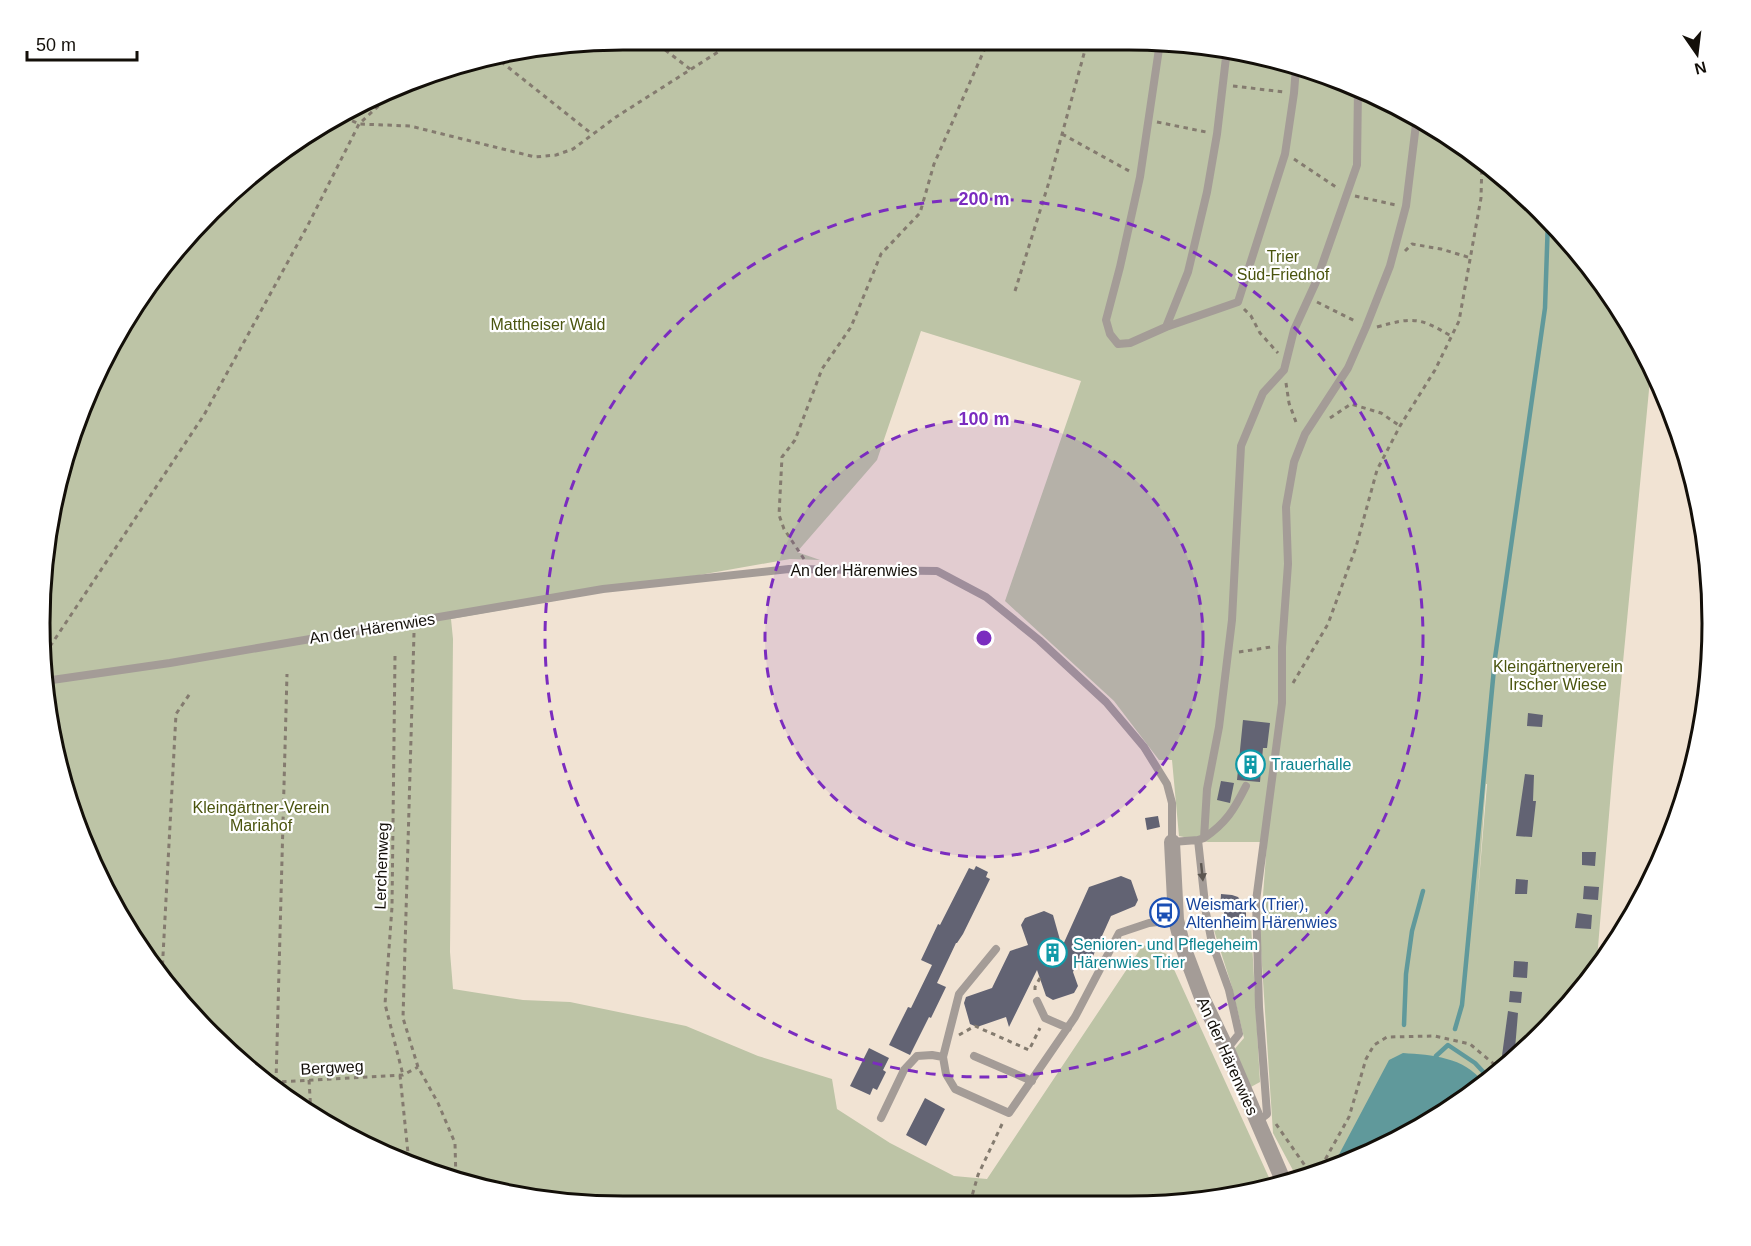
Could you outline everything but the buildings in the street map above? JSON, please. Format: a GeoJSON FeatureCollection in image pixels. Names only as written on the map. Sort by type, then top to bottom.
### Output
{"type":"FeatureCollection","features":[{"type":"Feature","properties":{"kind":"street","name":"An der Härenwies"},"geometry":{"type":"LineString","coordinates":[[1172,842],[1176,920],[1183,947],[1203,1000],[1262,1117],[1281,1175]]}},
{"type":"Feature","properties":{"kind":"lane"},"geometry":{"type":"LineString","coordinates":[[1159,51],[1140,177],[1106,320],[1110,334],[1118,344],[1130,343],[1166,327],[1238,302],[1285,154],[1295,75]]}},
{"type":"Feature","properties":{"kind":"lane"},"geometry":{"type":"LineString","coordinates":[[1166,327],[1188,272],[1207,192],[1226,58]]}},
{"type":"Feature","properties":{"kind":"lane"},"geometry":{"type":"LineString","coordinates":[[1227,1050],[1239,1034],[1229,990],[1212,943],[1201,839],[1232,620],[1241,446],[1263,393],[1284,370],[1294,330],[1316,282],[1357,165],[1358,98]]}},
{"type":"Feature","properties":{"kind":"lane"},"geometry":{"type":"LineString","coordinates":[[1262,1117],[1256,901],[1282,703],[1282,647],[1288,564],[1286,507],[1294,462],[1305,434],[1348,368],[1390,266],[1406,206],[1416,126]]}},
{"type":"Feature","properties":{"kind":"lane","name":"An der Härenwies"},"geometry":{"type":"LineString","coordinates":[[53,680],[170,663],[603,589],[789,569],[885,568],[937,571],[986,597],[1039,640],[1106,702],[1143,747],[1167,784],[1172,803],[1172,842]]}},
{"type":"Feature","properties":{"kind":"lane"},"geometry":{"type":"LineString","coordinates":[[1172,842],[1201,839],[1221,826],[1237,804],[1246,786]]}},
{"type":"Feature","properties":{"kind":"lane"},"geometry":{"type":"LineString","coordinates":[[996,949],[959,994],[942,1058],[946,1074],[955,1089],[1009,1113],[1068,1028],[1119,933],[1149,923],[1176,920]]}},
{"type":"Feature","properties":{"kind":"lane"},"geometry":{"type":"LineString","coordinates":[[1037,1000],[1044,1018],[1068,1028]]}},
{"type":"Feature","properties":{"kind":"lane"},"geometry":{"type":"LineString","coordinates":[[881,1118],[904,1070],[917,1056],[932,1055],[942,1058]]}},
{"type":"Feature","properties":{"kind":"lane"},"geometry":{"type":"LineString","coordinates":[[974,1056],[1032,1081]]}},
{"type":"Feature","properties":{"kind":"path"},"geometry":{"type":"LineString","coordinates":[[665,50],[690,69]]}},
{"type":"Feature","properties":{"kind":"path"},"geometry":{"type":"LineString","coordinates":[[349,119],[359,124],[410,126],[535,157],[556,155],[573,149],[592,134],[720,50]]}},
{"type":"Feature","properties":{"kind":"path"},"geometry":{"type":"LineString","coordinates":[[813,569],[794,546],[778,515],[782,457],[795,440],[822,369],[851,327],[881,254],[920,213],[934,164],[984,50]]}},
{"type":"Feature","properties":{"kind":"path"},"geometry":{"type":"LineString","coordinates":[[1015,291],[1085,50]]}},
{"type":"Feature","properties":{"kind":"path"},"geometry":{"type":"LineString","coordinates":[[503,63],[592,134]]}},
{"type":"Feature","properties":{"kind":"path"},"geometry":{"type":"LineString","coordinates":[[1244,87],[1294,93]]}},
{"type":"Feature","properties":{"kind":"path"},"geometry":{"type":"LineString","coordinates":[[51,646],[204,415],[308,225],[359,124],[381,104]]}},
{"type":"Feature","properties":{"kind":"path"},"geometry":{"type":"LineString","coordinates":[[1170,126],[1217,134]]}},
{"type":"Feature","properties":{"kind":"path"},"geometry":{"type":"LineString","coordinates":[[1062,134],[1140,177]]}},
{"type":"Feature","properties":{"kind":"path"},"geometry":{"type":"LineString","coordinates":[[1285,154],[1337,187]]}},
{"type":"Feature","properties":{"kind":"path"},"geometry":{"type":"LineString","coordinates":[[1282,703],[1328,624],[1356,547],[1377,470],[1400,426],[1435,370],[1459,321],[1481,198],[1482,172]]}},
{"type":"Feature","properties":{"kind":"path"},"geometry":{"type":"LineString","coordinates":[[1347,194],[1386,204]]}},
{"type":"Feature","properties":{"kind":"path"},"geometry":{"type":"LineString","coordinates":[[1390,266],[1412,244],[1441,249],[1471,258]]}},
{"type":"Feature","properties":{"kind":"path"},"geometry":{"type":"LineString","coordinates":[[1238,302],[1251,316],[1260,333],[1278,352],[1284,370],[1288,403],[1298,428],[1305,434],[1351,404],[1381,414],[1400,426]]}},
{"type":"Feature","properties":{"kind":"path"},"geometry":{"type":"LineString","coordinates":[[1328,306],[1366,327],[1372,328],[1402,320],[1426,322],[1451,336]]}},
{"type":"Feature","properties":{"kind":"path"},"geometry":{"type":"LineString","coordinates":[[414,621],[402,1018],[418,1067],[438,1103],[454,1143],[455,1171]]}},
{"type":"Feature","properties":{"kind":"path"},"geometry":{"type":"LineString","coordinates":[[1228,654],[1265,647]]}},
{"type":"Feature","properties":{"kind":"path","name":"Lerchenweg"},"geometry":{"type":"LineString","coordinates":[[395,656],[392,907],[385,1004],[401,1075],[408,1155]]}},
{"type":"Feature","properties":{"kind":"path"},"geometry":{"type":"LineString","coordinates":[[276,1080],[287,674]]}},
{"type":"Feature","properties":{"kind":"path"},"geometry":{"type":"LineString","coordinates":[[163,965],[176,714],[191,692]]}},
{"type":"Feature","properties":{"kind":"path"},"geometry":{"type":"LineString","coordinates":[[975,1026],[1029,1050],[1044,1018]]}},
{"type":"Feature","properties":{"kind":"path"},"geometry":{"type":"LineString","coordinates":[[1324,1162],[1349,1117],[1366,1059],[1374,1045],[1387,1037],[1435,1036],[1470,1044],[1494,1064]]}},
{"type":"Feature","properties":{"kind":"path","name":"Bergweg"},"geometry":{"type":"LineString","coordinates":[[279,1082],[401,1075],[418,1067]]}},
{"type":"Feature","properties":{"kind":"path"},"geometry":{"type":"LineString","coordinates":[[309,1080],[310,1104]]}},
{"type":"Feature","properties":{"kind":"path"},"geometry":{"type":"LineString","coordinates":[[972,1196],[978,1175],[1009,1113]]}},
{"type":"Feature","properties":{"kind":"path"},"geometry":{"type":"LineString","coordinates":[[1262,1117],[1283,1132],[1306,1168]]}},
{"type":"Feature","properties":{"kind":"green space"},"geometry":{"type":"Polygon","coordinates":[[[623,50],[1128,50],[1203,54],[1276,69],[1312,80],[1347,93],[1415,126],[1477,168],[1534,217],[1583,274],[1605,304],[1625,336],[1649,385],[1598,952],[1534,1029],[1506,1054],[1447,1100],[1382,1137],[1347,1153],[1294,1172],[1273,1133],[1260,935],[1267,842],[1208,842],[1179,836],[1172,760],[1159,760],[1114,701],[1005,601],[1081,381],[921,331],[877,460],[797,552],[820,560],[790,559],[451,619],[453,639],[450,952],[453,989],[523,1000],[570,1002],[686,1026],[758,1056],[832,1079],[837,1109],[890,1143],[954,1176],[987,1179],[1143,945],[1167,954],[1269,1178],[1203,1192],[1128,1196],[585,1195],[548,1192],[475,1177],[404,1153],[336,1120],[304,1100],[245,1054],[217,1029],[168,972],[126,910],[109,877],[93,842],[69,771],[54,698],[51,661],[51,585],[54,548],[69,475],[80,439],[93,404],[126,336],[168,274],[217,217],[274,168],[304,146],[336,126],[404,93],[475,69],[548,54],[623,50]],[[1486,784],[1476,917],[1487,784],[1486,784]]]}},
{"type":"Feature","properties":{"kind":"green space"},"geometry":{"type":"Polygon","coordinates":[[[1212,924],[1251,925],[1260,1082],[1249,1088],[1232,1052],[1244,1038],[1232,987],[1212,924]]]}},
{"type":"Feature","properties":{"kind":"water"},"geometry":{"type":"Polygon","coordinates":[[[1403,1053],[1436,1056],[1467,1067],[1478,1077],[1415,1120],[1338,1156],[1389,1060],[1403,1053]]]}},
{"type":"Feature","properties":{"kind":"waterway"},"geometry":{"type":"LineString","coordinates":[[1455,1029],[1462,1005],[1495,658],[1545,308],[1548,232]]}},
{"type":"Feature","properties":{"kind":"waterway"},"geometry":{"type":"LineString","coordinates":[[1404,1025],[1406,974],[1412,931],[1423,891]]}},
{"type":"Feature","properties":{"kind":"waterway"},"geometry":{"type":"LineString","coordinates":[[1436,1056],[1448,1045],[1475,1063],[1484,1072]]}},
{"type":"Feature","properties":{"kind":"place","name":"Trauerhalle"},"geometry":{"type":"Point","coordinates":[1250,764]}},
{"type":"Feature","properties":{"kind":"place","name":"Weismark (Trier), Altenheim Härenwies"},"geometry":{"type":"Point","coordinates":[1165,913]}},
{"type":"Feature","properties":{"kind":"place","name":"Senioren- und Pflegeheim Härenwies Trier"},"geometry":{"type":"Point","coordinates":[1052,953]}},
{"type":"Feature","properties":{"kind":"park label","name":"Trier Süd-Friedhof"},"geometry":{"type":"Point","coordinates":[1283,265]}},
{"type":"Feature","properties":{"kind":"park label","name":"Mattheiser Wald"},"geometry":{"type":"Point","coordinates":[548,324]}},
{"type":"Feature","properties":{"kind":"park label","name":"Kleingärtnerverein Irscher Wiese"},"geometry":{"type":"Point","coordinates":[1558,675]}},
{"type":"Feature","properties":{"kind":"park label","name":"Kleingärtner-Verein Mariahof"},"geometry":{"type":"Point","coordinates":[261,816]}}]}
